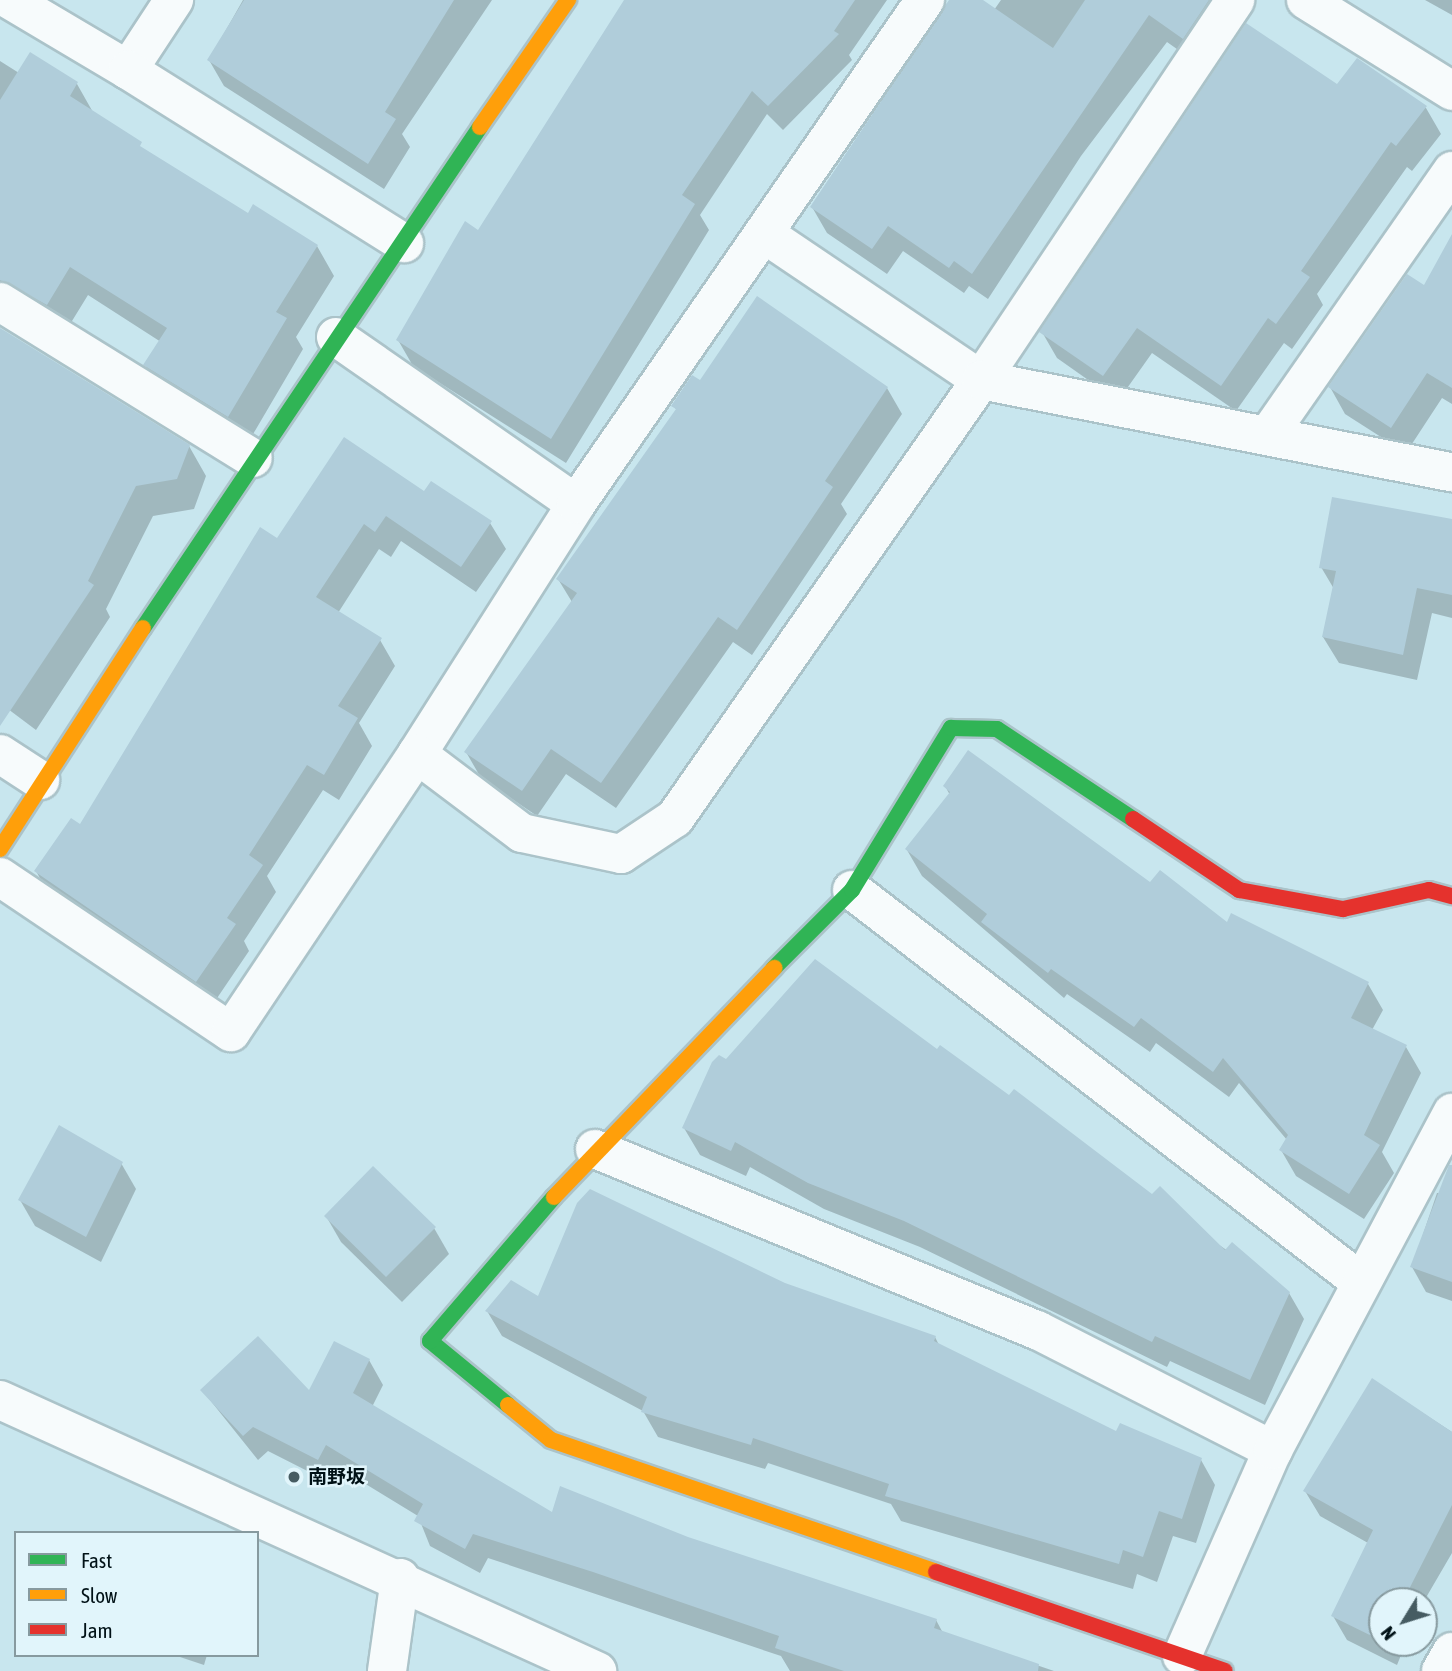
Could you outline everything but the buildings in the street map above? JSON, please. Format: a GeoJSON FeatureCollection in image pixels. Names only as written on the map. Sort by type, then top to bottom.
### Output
{"type":"FeatureCollection","features":[{"type":"Feature","properties":{"kind":"street"},"geometry":{"type":"LineString","coordinates":[[10,0],[128,70],[404,243]]}},
{"type":"Feature","properties":{"kind":"street"},"geometry":{"type":"LineString","coordinates":[[128,70],[174,0]]}},
{"type":"Feature","properties":{"kind":"street"},"geometry":{"type":"LineString","coordinates":[[0,849],[40,780],[253,458],[404,243],[569,0]]}},
{"type":"Feature","properties":{"kind":"street"},"geometry":{"type":"LineString","coordinates":[[0,877],[231,1032],[417,754],[576,504],[766,235],[925,0]]}},
{"type":"Feature","properties":{"kind":"street"},"geometry":{"type":"LineString","coordinates":[[417,754],[522,833],[621,855],[675,818],[981,380],[1235,0]]}},
{"type":"Feature","properties":{"kind":"street"},"geometry":{"type":"LineString","coordinates":[[1306,0],[1452,91]]}},
{"type":"Feature","properties":{"kind":"street"},"geometry":{"type":"LineString","coordinates":[[1268,436],[1452,171]]}},
{"type":"Feature","properties":{"kind":"street"},"geometry":{"type":"LineString","coordinates":[[766,235],[981,380],[1452,472]]}},
{"type":"Feature","properties":{"kind":"street"},"geometry":{"type":"LineString","coordinates":[[0,302],[253,458]]}},
{"type":"Feature","properties":{"kind":"street"},"geometry":{"type":"LineString","coordinates":[[336,337],[576,504]]}},
{"type":"Feature","properties":{"kind":"street"},"geometry":{"type":"LineString","coordinates":[[1225,1671],[551,1440],[430,1341],[595,1149],[852,890],[951,728],[997,729],[1239,890],[1343,909],[1429,890],[1452,896]]}},
{"type":"Feature","properties":{"kind":"street"},"geometry":{"type":"LineString","coordinates":[[0,754],[40,780]]}},
{"type":"Feature","properties":{"kind":"street"},"geometry":{"type":"LineString","coordinates":[[852,890],[1362,1282]]}},
{"type":"Feature","properties":{"kind":"street"},"geometry":{"type":"LineString","coordinates":[[1182,1656],[1273,1450],[1452,1113]]}},
{"type":"Feature","properties":{"kind":"street"},"geometry":{"type":"LineString","coordinates":[[595,1149],[1037,1330],[1273,1450]]}},
{"type":"Feature","properties":{"kind":"street"},"geometry":{"type":"LineString","coordinates":[[0,1400],[400,1578],[432,1600],[597,1671]]}},
{"type":"Feature","properties":{"kind":"street"},"geometry":{"type":"LineString","coordinates":[[387,1671],[400,1578]]}},
{"type":"Feature","properties":{"kind":"street"},"geometry":{"type":"LineString","coordinates":[[1441,1671],[1452,1652]]}},
{"type":"Feature","properties":{"kind":"traffic: fast"},"geometry":{"type":"LineString","coordinates":[[143,628],[480,127]]}},
{"type":"Feature","properties":{"kind":"traffic: fast"},"geometry":{"type":"LineString","coordinates":[[774,968],[852,890],[951,728],[997,729],[1133,819]]}},
{"type":"Feature","properties":{"kind":"traffic: fast"},"geometry":{"type":"LineString","coordinates":[[508,1405],[430,1341],[554,1197]]}},
{"type":"Feature","properties":{"kind":"traffic: slow"},"geometry":{"type":"LineString","coordinates":[[480,127],[568,0]]}},
{"type":"Feature","properties":{"kind":"traffic: slow"},"geometry":{"type":"LineString","coordinates":[[0,849],[143,628]]}},
{"type":"Feature","properties":{"kind":"traffic: slow"},"geometry":{"type":"LineString","coordinates":[[554,1197],[774,968]]}},
{"type":"Feature","properties":{"kind":"traffic: slow"},"geometry":{"type":"LineString","coordinates":[[508,1405],[551,1440],[936,1572]]}},
{"type":"Feature","properties":{"kind":"traffic: jam"},"geometry":{"type":"LineString","coordinates":[[1133,819],[1239,890],[1343,909],[1429,890],[1452,896]]}},
{"type":"Feature","properties":{"kind":"traffic: jam"},"geometry":{"type":"LineString","coordinates":[[936,1572],[1225,1671]]}},
{"type":"Feature","properties":{"kind":"place","name":"南野坂"},"geometry":{"type":"Point","coordinates":[294,1477]}}]}
